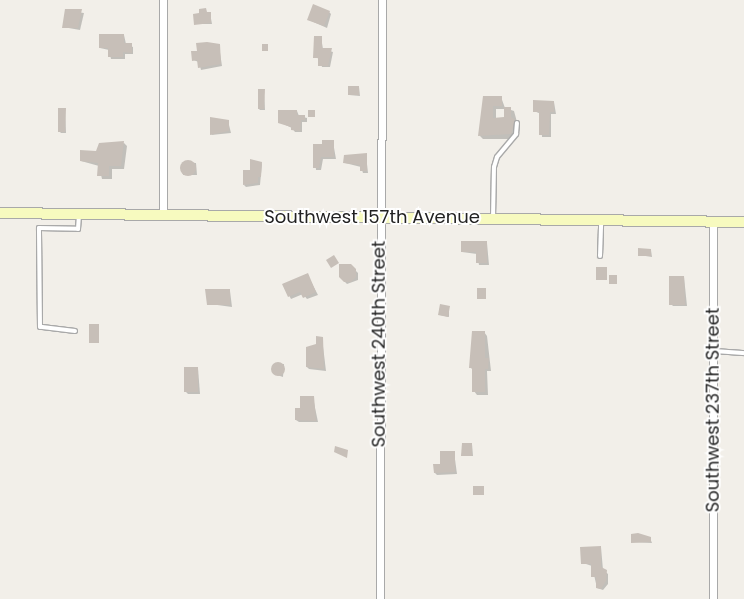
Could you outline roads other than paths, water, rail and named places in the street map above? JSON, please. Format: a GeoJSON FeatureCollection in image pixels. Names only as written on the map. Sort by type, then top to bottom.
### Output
{"type":"FeatureCollection","features":[{"type":"Feature","properties":{"kind":"street"},"geometry":{"type":"LineString","coordinates":[[163,0],[163,215]]}},
{"type":"Feature","properties":{"kind":"street","name":"Southwest 240th Street"},"geometry":{"type":"LineString","coordinates":[[380,599],[382,0]]}},
{"type":"Feature","properties":{"kind":"street","name":"Southwest 157th Avenue"},"geometry":{"type":"LineString","coordinates":[[0,213],[744,222]]}},
{"type":"Feature","properties":{"kind":"street","name":"Southwest 237th Street"},"geometry":{"type":"LineString","coordinates":[[713,221],[714,599]]}},
{"type":"Feature","properties":{"kind":"lane"},"geometry":{"type":"LineString","coordinates":[[493,218],[494,167],[497,157],[516,134],[517,122]]}},
{"type":"Feature","properties":{"kind":"lane"},"geometry":{"type":"LineString","coordinates":[[75,331],[40,327],[39,228],[78,230],[79,214]]}},
{"type":"Feature","properties":{"kind":"lane"},"geometry":{"type":"LineString","coordinates":[[600,220],[600,256]]}},
{"type":"Feature","properties":{"kind":"lane"},"geometry":{"type":"LineString","coordinates":[[713,351],[744,353]]}}]}
